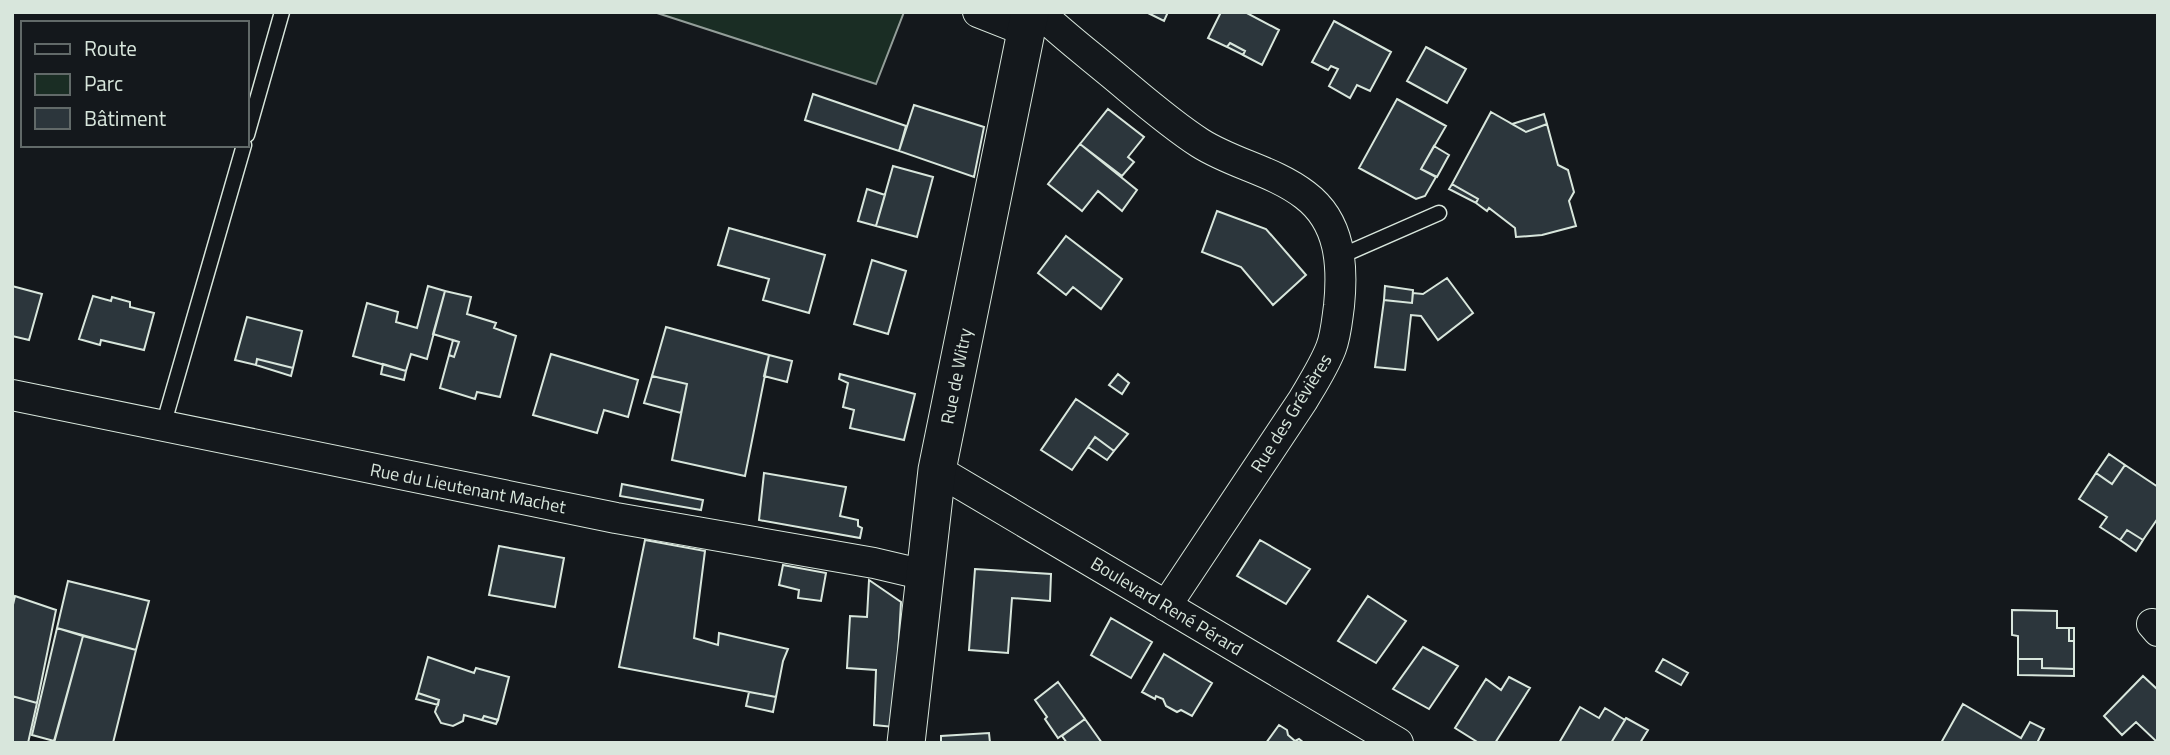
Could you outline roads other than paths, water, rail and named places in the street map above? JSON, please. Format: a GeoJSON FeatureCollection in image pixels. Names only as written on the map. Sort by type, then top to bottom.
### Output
{"type":"FeatureCollection","features":[{"type":"Feature","properties":{"kind":"street","name":"Rue des Grévières"},"geometry":{"type":"LineString","coordinates":[[978,12],[1032,18],[1202,144],[1284,181],[1306,196],[1322,211],[1334,235],[1340,256],[1341,285],[1332,345],[1303,400],[1166,606]]}},
{"type":"Feature","properties":{"kind":"street","name":"Rue de Witry"},"geometry":{"type":"LineString","coordinates":[[906,743],[937,470],[1032,18]]}},
{"type":"Feature","properties":{"kind":"street","name":"Rue du Lieutenant Machet"},"geometry":{"type":"LineString","coordinates":[[12,395],[616,518],[874,563],[925,575]]}},
{"type":"Feature","properties":{"kind":"street","name":"Boulevard René Pérard"},"geometry":{"type":"LineString","coordinates":[[937,470],[1398,743]]}},
{"type":"Feature","properties":{"kind":"lane"},"geometry":{"type":"LineString","coordinates":[[248,131],[282,12]]}},
{"type":"Feature","properties":{"kind":"lane"},"geometry":{"type":"LineString","coordinates":[[163,426],[243,147]]}},
{"type":"Feature","properties":{"kind":"lane"},"geometry":{"type":"LineString","coordinates":[[1340,256],[1439,213]]}}]}
